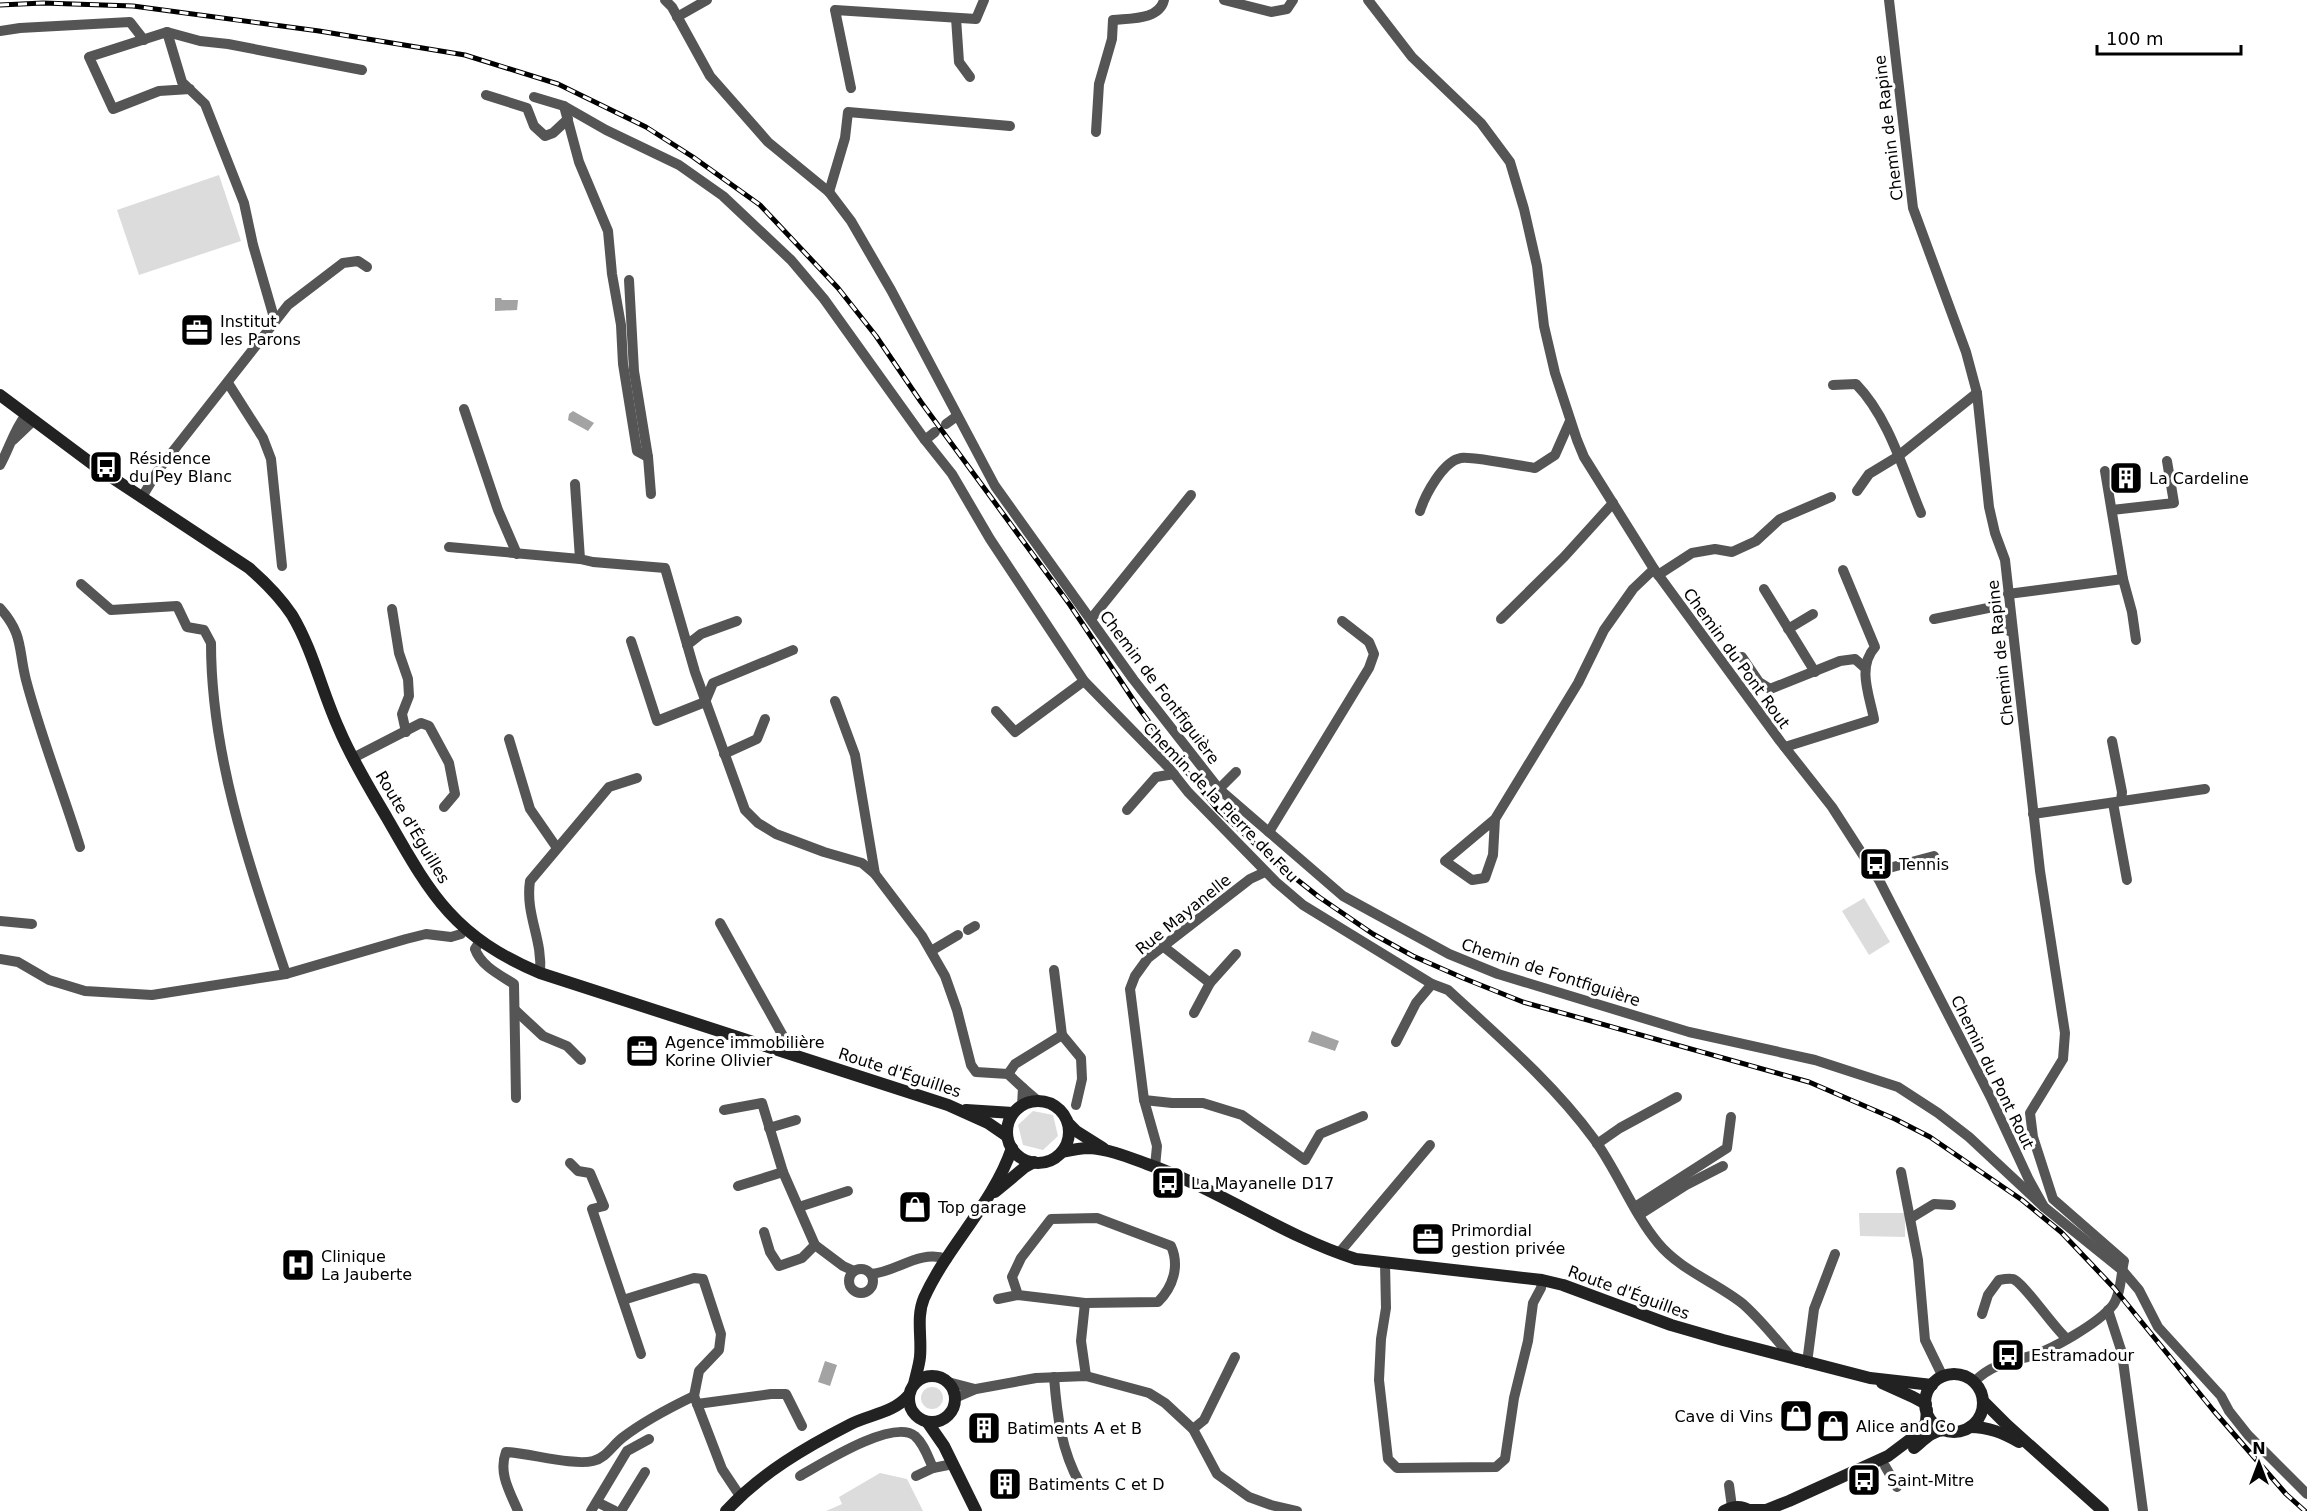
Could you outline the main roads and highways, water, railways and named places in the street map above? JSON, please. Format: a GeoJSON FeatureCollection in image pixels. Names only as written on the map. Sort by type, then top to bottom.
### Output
{"type":"FeatureCollection","features":[{"type":"Feature","properties":{"kind":"railway"},"geometry":{"type":"LineString","coordinates":[[0,5],[43,3],[133,6],[319,31],[465,55],[558,84],[646,127],[693,157],[760,205],[838,288],[876,336],[921,402],[1070,605],[1138,707],[1181,765],[1218,810],[1271,859],[1319,897],[1373,934],[1413,956],[1463,978],[1523,1002],[1809,1082],[1895,1119],[1930,1137],[2022,1200],[2061,1232],[2114,1288],[2213,1410],[2286,1494],[2305,1511]]}},
{"type":"Feature","properties":{"kind":"place","name":"Institut les Parons"},"geometry":{"type":"Point","coordinates":[197,330]}},
{"type":"Feature","properties":{"kind":"place","name":"Résidence du Pey Blanc"},"geometry":{"type":"Point","coordinates":[106,467]}},
{"type":"Feature","properties":{"kind":"place","name":"La Cardeline"},"geometry":{"type":"Point","coordinates":[2126,478]}},
{"type":"Feature","properties":{"kind":"place","name":"Tennis"},"geometry":{"type":"Point","coordinates":[1876,864]}},
{"type":"Feature","properties":{"kind":"place","name":"Agence immobilière Korine Olivier"},"geometry":{"type":"Point","coordinates":[642,1051]}},
{"type":"Feature","properties":{"kind":"place","name":"La Mayanelle D17"},"geometry":{"type":"Point","coordinates":[1168,1183]}},
{"type":"Feature","properties":{"kind":"place","name":"Top garage"},"geometry":{"type":"Point","coordinates":[915,1207]}},
{"type":"Feature","properties":{"kind":"place","name":"Primordial gestion privée"},"geometry":{"type":"Point","coordinates":[1428,1239]}},
{"type":"Feature","properties":{"kind":"place","name":"Clinique La Jauberte"},"geometry":{"type":"Point","coordinates":[298,1265]}},
{"type":"Feature","properties":{"kind":"place","name":"Estramadour"},"geometry":{"type":"Point","coordinates":[2008,1355]}},
{"type":"Feature","properties":{"kind":"place","name":"Cave di Vins"},"geometry":{"type":"Point","coordinates":[1796,1416]}},
{"type":"Feature","properties":{"kind":"place","name":"Alice and Co"},"geometry":{"type":"Point","coordinates":[1833,1426]}},
{"type":"Feature","properties":{"kind":"place","name":"Batiments A et B"},"geometry":{"type":"Point","coordinates":[984,1428]}},
{"type":"Feature","properties":{"kind":"place","name":"Saint-Mitre"},"geometry":{"type":"Point","coordinates":[1864,1480]}},
{"type":"Feature","properties":{"kind":"place","name":"Batiments C et D"},"geometry":{"type":"Point","coordinates":[1005,1484]}}]}
